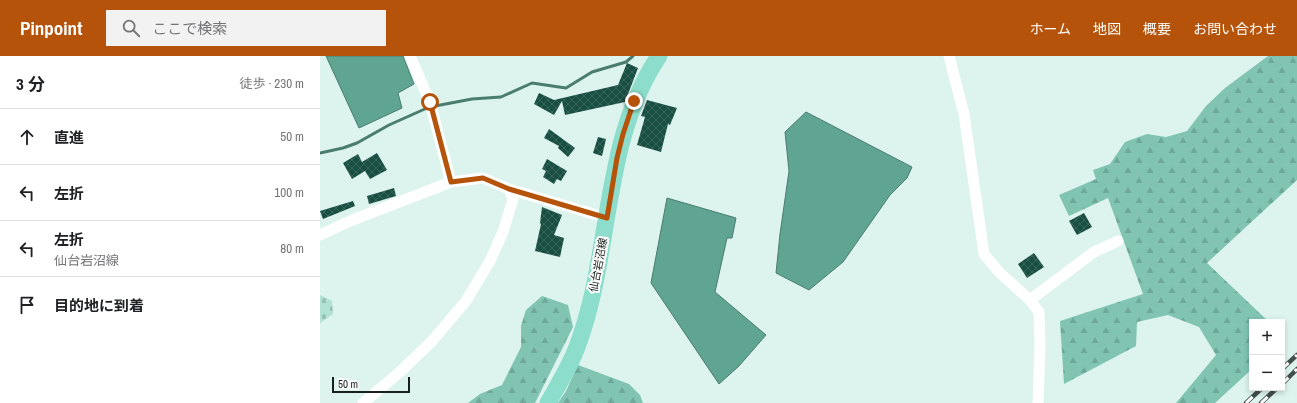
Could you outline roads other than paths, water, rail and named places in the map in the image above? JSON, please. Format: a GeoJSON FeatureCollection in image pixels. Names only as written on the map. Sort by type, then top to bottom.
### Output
{"type":"FeatureCollection","features":[{"type":"Feature","properties":{"kind":"main road","name":"仙台岩沼線"},"geometry":{"type":"LineString","coordinates":[[548,403],[577,347],[595,284],[617,158],[624,129],[634,101],[647,75],[659,56]]}},
{"type":"Feature","properties":{"kind":"street"},"geometry":{"type":"LineString","coordinates":[[410,56],[430,102],[451,182]]}},
{"type":"Feature","properties":{"kind":"street"},"geometry":{"type":"LineString","coordinates":[[949,56],[964,114],[984,254],[999,272],[1030,300],[1039,312],[1041,325],[1038,403]]}},
{"type":"Feature","properties":{"kind":"street"},"geometry":{"type":"LineString","coordinates":[[320,235],[350,221],[451,182],[483,178],[509,189],[607,218]]}},
{"type":"Feature","properties":{"kind":"street"},"geometry":{"type":"LineString","coordinates":[[363,403],[401,371],[432,341],[466,301],[490,261],[503,232],[513,199],[509,189]]}},
{"type":"Feature","properties":{"kind":"street"},"geometry":{"type":"LineString","coordinates":[[1030,300],[1094,252],[1118,241]]}},
{"type":"Feature","properties":{"kind":"waterway"},"geometry":{"type":"LineString","coordinates":[[435,106],[472,99],[501,97],[532,83],[566,88],[592,72],[626,62],[633,56]]}},
{"type":"Feature","properties":{"kind":"waterway"},"geometry":{"type":"LineString","coordinates":[[320,153],[357,143],[389,125],[427,108]]}},
{"type":"Feature","properties":{"kind":"railway"},"geometry":{"type":"LineString","coordinates":[[1285,366],[1297,355]]}},
{"type":"Feature","properties":{"kind":"railway"},"geometry":{"type":"LineString","coordinates":[[1285,381],[1297,369]]}},
{"type":"Feature","properties":{"kind":"railway"},"geometry":{"type":"LineString","coordinates":[[1246,403],[1259,391]]}},
{"type":"Feature","properties":{"kind":"railway"},"geometry":{"type":"LineString","coordinates":[[1261,403],[1274,391]]}}]}
